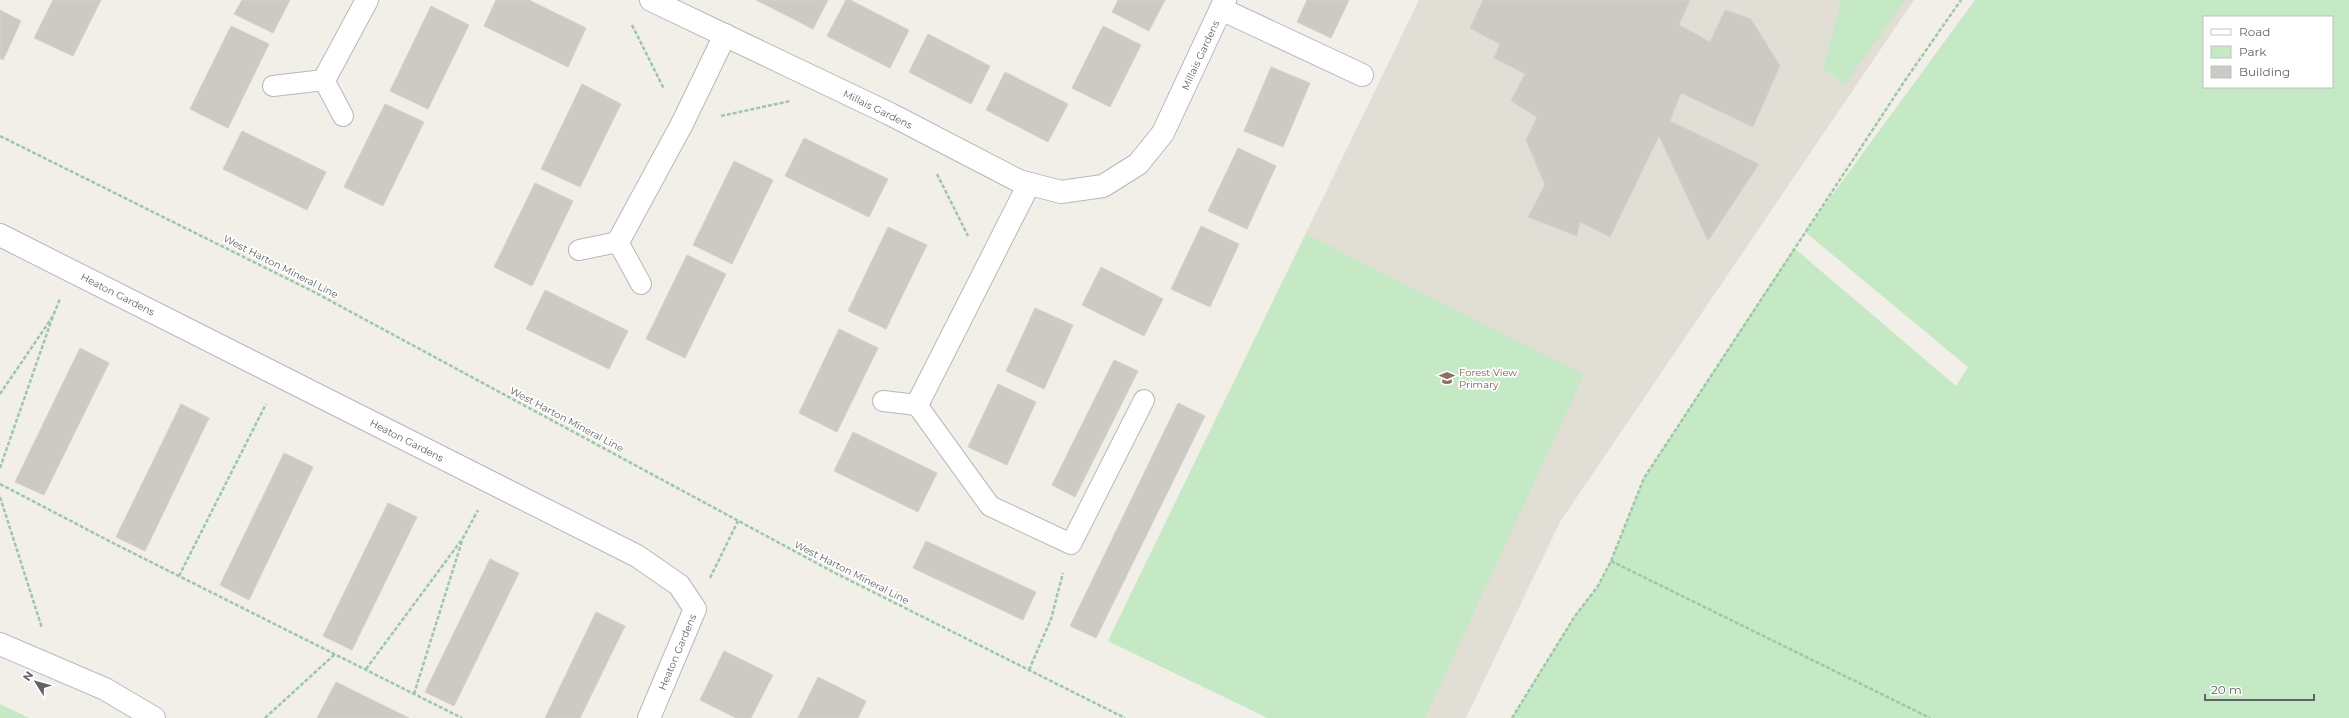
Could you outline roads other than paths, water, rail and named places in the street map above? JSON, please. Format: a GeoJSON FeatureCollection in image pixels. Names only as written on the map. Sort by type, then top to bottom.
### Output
{"type":"FeatureCollection","features":[{"type":"Feature","properties":{"kind":"street"},"geometry":{"type":"LineString","coordinates":[[324,80],[367,0]]}},
{"type":"Feature","properties":{"kind":"street","name":"Millais Gardens"},"geometry":{"type":"LineString","coordinates":[[651,0],[890,114],[1019,181],[1061,192],[1103,186],[1138,164],[1163,134],[1223,4],[1362,75]]}},
{"type":"Feature","properties":{"kind":"street"},"geometry":{"type":"LineString","coordinates":[[618,242],[682,124],[726,36]]}},
{"type":"Feature","properties":{"kind":"street"},"geometry":{"type":"LineString","coordinates":[[917,406],[1029,184]]}},
{"type":"Feature","properties":{"kind":"street","name":"Heaton Gardens"},"geometry":{"type":"LineString","coordinates":[[0,235],[638,556],[679,584],[695,609],[649,718]]}},
{"type":"Feature","properties":{"kind":"street"},"geometry":{"type":"LineString","coordinates":[[0,644],[105,689],[154,718]]}},
{"type":"Feature","properties":{"kind":"lane"},"geometry":{"type":"LineString","coordinates":[[273,86],[324,80],[343,116]]}},
{"type":"Feature","properties":{"kind":"lane"},"geometry":{"type":"LineString","coordinates":[[579,250],[618,242],[641,284]]}},
{"type":"Feature","properties":{"kind":"lane"},"geometry":{"type":"LineString","coordinates":[[883,401],[917,406],[990,506],[1071,544],[1144,400]]}},
{"type":"Feature","properties":{"kind":"place","name":"Forest View Primary"},"geometry":{"type":"Point","coordinates":[1447,378]}}]}
